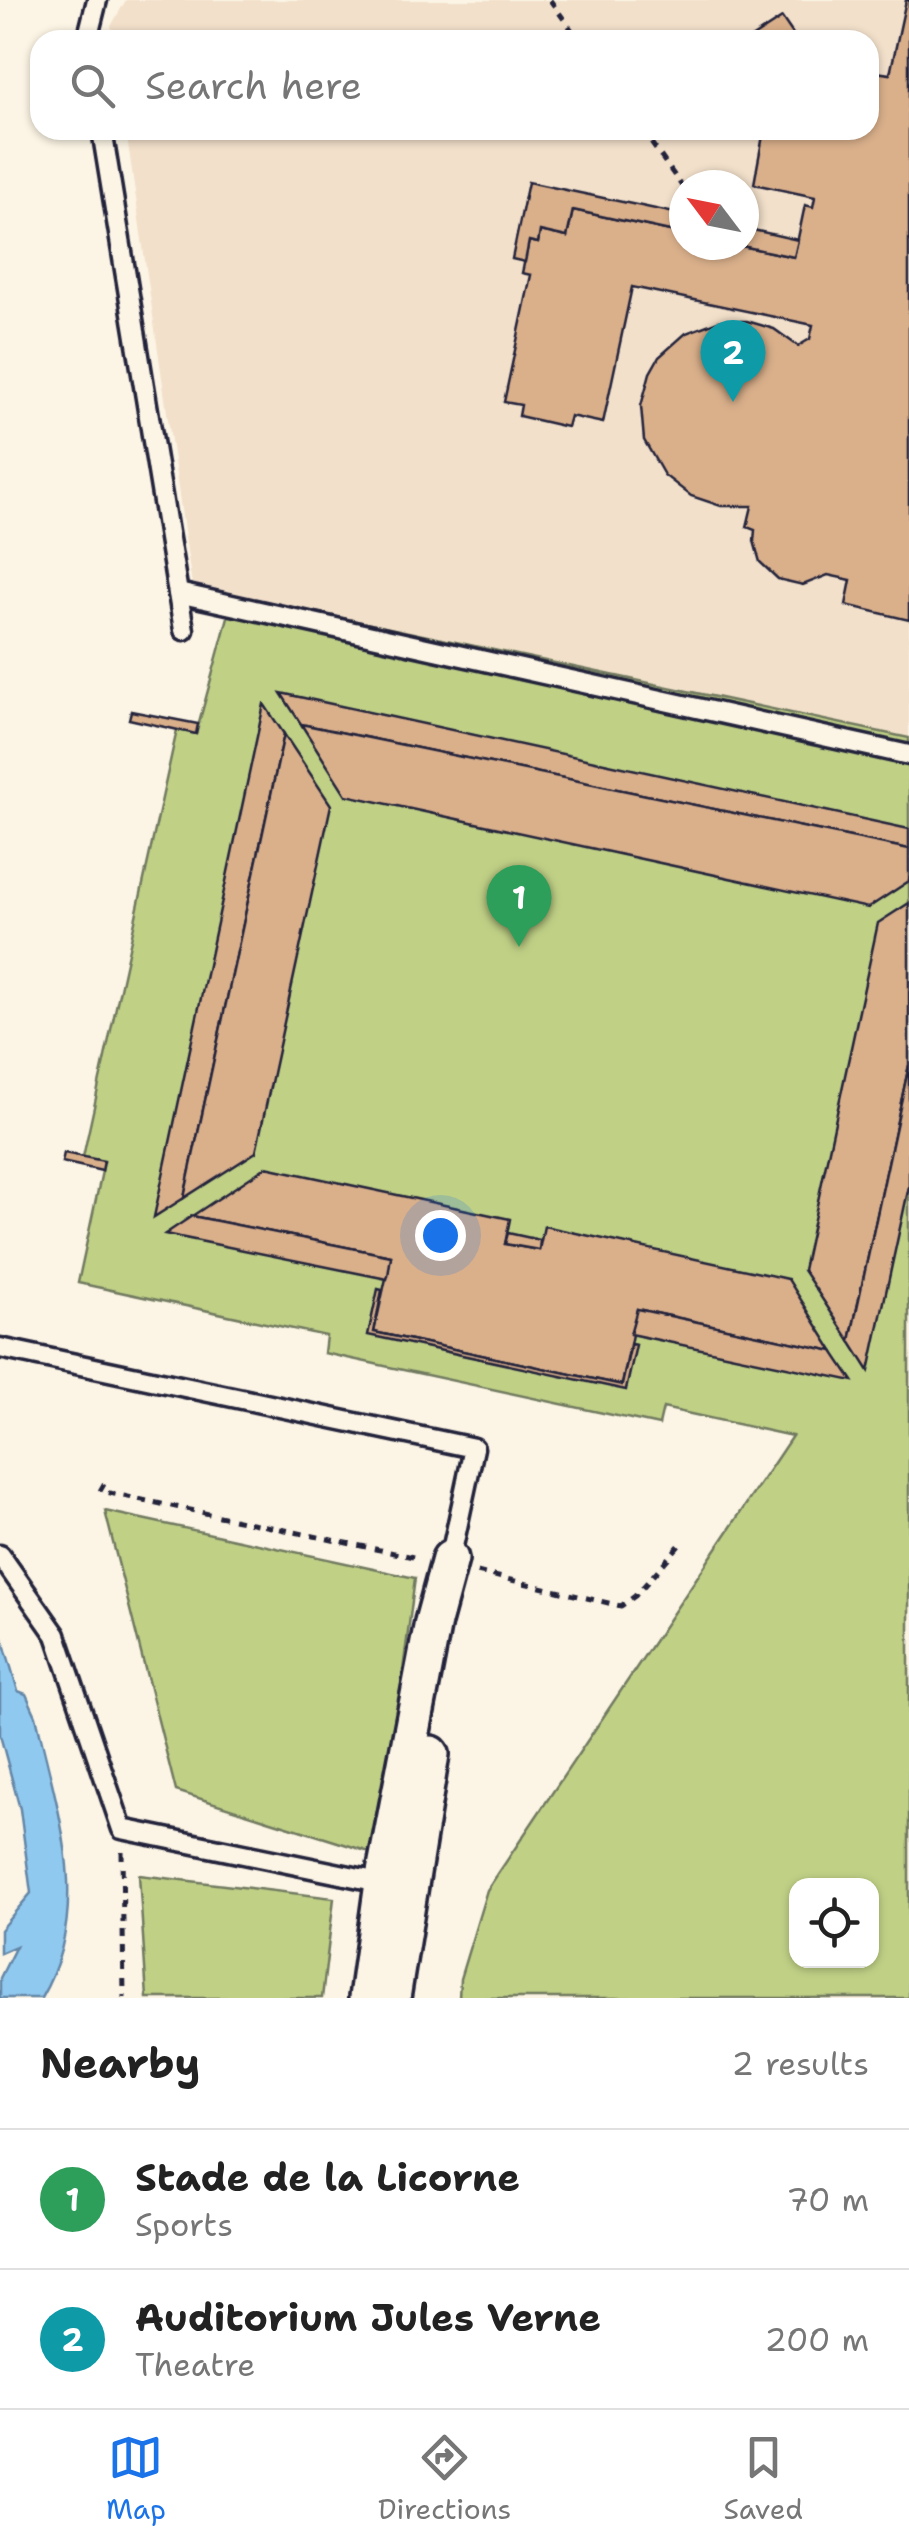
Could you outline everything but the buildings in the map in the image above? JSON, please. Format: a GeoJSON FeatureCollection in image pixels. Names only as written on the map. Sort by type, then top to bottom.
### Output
{"type":"FeatureCollection","features":[{"type":"Feature","properties":{"kind":"street"},"geometry":{"type":"LineString","coordinates":[[392,1998],[396,1885],[433,1622],[450,1562]]}},
{"type":"Feature","properties":{"kind":"street"},"geometry":{"type":"LineString","coordinates":[[366,1998],[396,1885]]}},
{"type":"Feature","properties":{"kind":"lane"},"geometry":{"type":"LineString","coordinates":[[90,30],[97,0]]}},
{"type":"Feature","properties":{"kind":"lane"},"geometry":{"type":"LineString","coordinates":[[104,140],[184,630]]}},
{"type":"Feature","properties":{"kind":"lane"},"geometry":{"type":"LineString","coordinates":[[178,593],[909,755]]}},
{"type":"Feature","properties":{"kind":"lane"},"geometry":{"type":"LineString","coordinates":[[0,1348],[474,1448],[450,1562]]}},
{"type":"Feature","properties":{"kind":"lane"},"geometry":{"type":"LineString","coordinates":[[0,1556],[56,1635],[122,1829],[396,1885]]}},
{"type":"Feature","properties":{"kind":"path"},"geometry":{"type":"LineString","coordinates":[[550,0],[571,30]]}},
{"type":"Feature","properties":{"kind":"path"},"geometry":{"type":"LineString","coordinates":[[649,140],[670,170]]}},
{"type":"Feature","properties":{"kind":"path"},"geometry":{"type":"LineString","coordinates":[[104,1484],[100,1491],[450,1562],[621,1606],[635,1596],[684,1540]]}},
{"type":"Feature","properties":{"kind":"path"},"geometry":{"type":"LineString","coordinates":[[122,1829],[124,1998]]}},
{"type":"Feature","properties":{"kind":"shaded area"},"geometry":{"type":"Polygon","coordinates":[[[126,0],[909,0],[909,738],[192,585],[127,140],[879,140],[879,30],[112,30],[111,26],[126,0]]]}},
{"type":"Feature","properties":{"kind":"green space"},"geometry":{"type":"Polygon","coordinates":[[[234,595],[909,738],[909,1998],[459,1998],[460,1979],[487,1890],[792,1436],[663,1408],[659,1425],[324,1353],[326,1336],[78,1283],[104,1162],[83,1157],[177,730],[196,734],[234,595]]]}},
{"type":"Feature","properties":{"kind":"green space"},"geometry":{"type":"Polygon","coordinates":[[[105,1511],[415,1578],[379,1855],[176,1791],[105,1511]]]}},
{"type":"Feature","properties":{"kind":"green space"},"geometry":{"type":"Polygon","coordinates":[[[139,1875],[334,1898],[322,1998],[147,1998],[139,1875]]]}},
{"type":"Feature","properties":{"kind":"water"},"geometry":{"type":"Polygon","coordinates":[[[0,1630],[18,1691],[26,1694],[36,1716],[66,1858],[66,1929],[57,1964],[41,1998],[0,1998],[0,1978],[16,1946],[0,1953],[0,1930],[31,1893],[20,1809],[0,1735],[0,1630]]]}},
{"type":"Feature","properties":{"kind":"place","name":"Auditorium Jules Verne"},"geometry":{"type":"Point","coordinates":[733,402]}},
{"type":"Feature","properties":{"kind":"place","name":"Stade de la Licorne"},"geometry":{"type":"Point","coordinates":[519,947]}}]}
